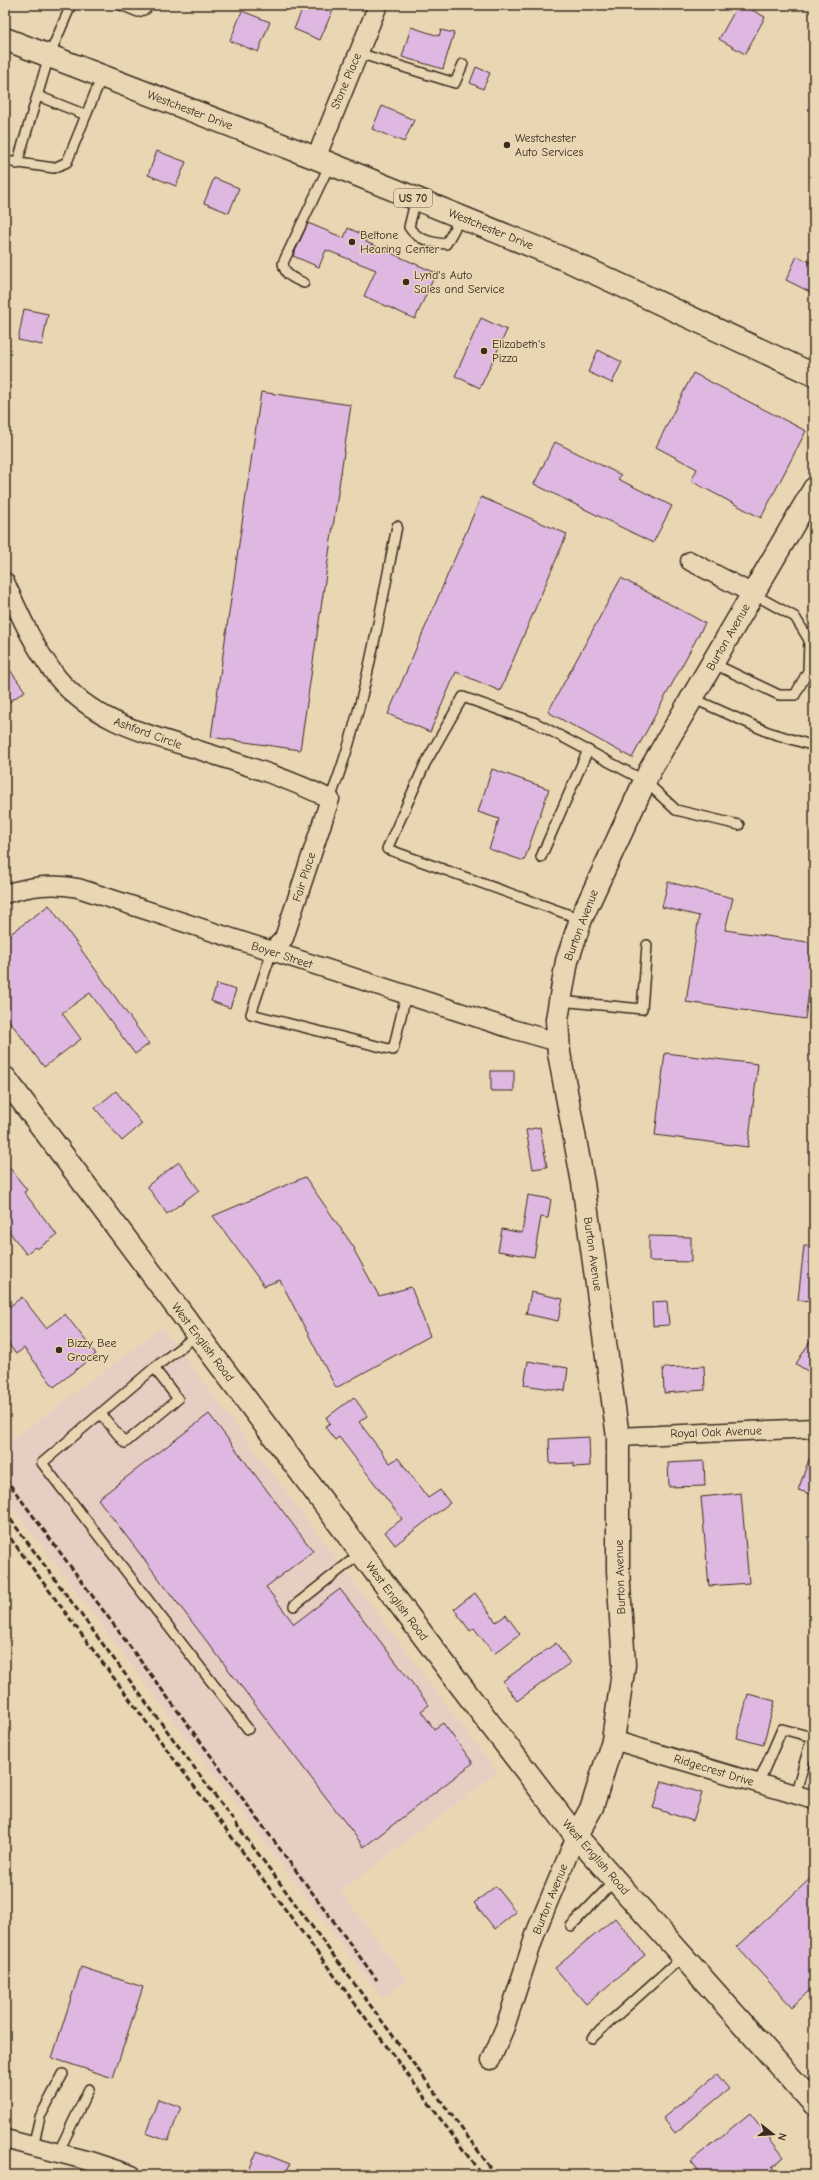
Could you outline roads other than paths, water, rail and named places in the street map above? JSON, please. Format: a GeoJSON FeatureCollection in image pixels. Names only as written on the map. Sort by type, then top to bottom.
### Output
{"type":"FeatureCollection","features":[{"type":"Feature","properties":{"kind":"main road","name":"Westchester Drive"},"geometry":{"type":"LineString","coordinates":[[5,39],[323,161],[569,261],[814,375]]}},
{"type":"Feature","properties":{"kind":"main road","name":"Burton Avenue"},"geometry":{"type":"LineString","coordinates":[[576,1836],[592,1807],[613,1740],[624,1665],[618,1570],[618,1436],[583,1183],[558,1042],[557,1019],[567,960],[581,919],[645,781],[712,663],[813,492]]}},
{"type":"Feature","properties":{"kind":"main road","name":"West English Road"},"geometry":{"type":"LineString","coordinates":[[5,1078],[361,1553],[576,1836],[814,2104]]}},
{"type":"Feature","properties":{"kind":"street","name":"Stone Place"},"geometry":{"type":"LineString","coordinates":[[323,161],[358,53],[378,5]]}},
{"type":"Feature","properties":{"kind":"street"},"geometry":{"type":"LineString","coordinates":[[690,561],[753,594]]}},
{"type":"Feature","properties":{"kind":"street","name":"Ashford Circle"},"geometry":{"type":"LineString","coordinates":[[5,582],[35,646],[58,678],[82,700],[113,721],[155,738],[210,754],[306,787],[330,799]]}},
{"type":"Feature","properties":{"kind":"street","name":"Fair Place"},"geometry":{"type":"LineString","coordinates":[[272,952],[284,938],[330,799]]}},
{"type":"Feature","properties":{"kind":"street","name":"Boyer Street"},"geometry":{"type":"LineString","coordinates":[[5,894],[26,887],[57,884],[78,888],[406,995],[558,1042]]}},
{"type":"Feature","properties":{"kind":"street","name":"Royal Oak Avenue"},"geometry":{"type":"LineString","coordinates":[[618,1436],[814,1428]]}},
{"type":"Feature","properties":{"kind":"street","name":"Ridgecrest Drive"},"geometry":{"type":"LineString","coordinates":[[613,1740],[814,1800]]}},
{"type":"Feature","properties":{"kind":"street","name":"Burton Avenue"},"geometry":{"type":"LineString","coordinates":[[491,2060],[505,2027],[537,1929],[576,1836]]}},
{"type":"Feature","properties":{"kind":"street"},"geometry":{"type":"LineString","coordinates":[[5,2139],[58,2152],[132,2175]]}},
{"type":"Feature","properties":{"kind":"lane"},"geometry":{"type":"LineString","coordinates":[[17,164],[50,56],[71,5]]}},
{"type":"Feature","properties":{"kind":"lane"},"geometry":{"type":"LineString","coordinates":[[121,5],[138,12],[146,9],[147,5]]}},
{"type":"Feature","properties":{"kind":"lane"},"geometry":{"type":"LineString","coordinates":[[358,53],[455,83],[463,64]]}},
{"type":"Feature","properties":{"kind":"lane"},"geometry":{"type":"LineString","coordinates":[[5,161],[17,164],[54,168],[67,162],[102,76]]}},
{"type":"Feature","properties":{"kind":"lane"},"geometry":{"type":"LineString","coordinates":[[38,96],[86,115]]}},
{"type":"Feature","properties":{"kind":"lane"},"geometry":{"type":"LineString","coordinates":[[304,283],[289,276],[284,270],[284,263],[323,161]]}},
{"type":"Feature","properties":{"kind":"lane"},"geometry":{"type":"LineString","coordinates":[[416,198],[409,227],[412,232],[434,243],[446,244],[461,217]]}},
{"type":"Feature","properties":{"kind":"lane"},"geometry":{"type":"LineString","coordinates":[[330,799],[343,767],[374,645],[397,526]]}},
{"type":"Feature","properties":{"kind":"lane"},"geometry":{"type":"LineString","coordinates":[[712,663],[779,695],[795,695],[808,671],[809,640],[795,617],[753,594]]}},
{"type":"Feature","properties":{"kind":"lane"},"geometry":{"type":"LineString","coordinates":[[581,919],[387,849],[425,764],[463,697],[536,723],[588,750],[645,781],[676,810],[739,825]]}},
{"type":"Feature","properties":{"kind":"lane"},"geometry":{"type":"LineString","coordinates":[[692,698],[768,732],[814,746]]}},
{"type":"Feature","properties":{"kind":"lane"},"geometry":{"type":"LineString","coordinates":[[541,857],[588,750]]}},
{"type":"Feature","properties":{"kind":"lane"},"geometry":{"type":"LineString","coordinates":[[560,1001],[642,1009],[647,945]]}},
{"type":"Feature","properties":{"kind":"lane"},"geometry":{"type":"LineString","coordinates":[[272,952],[251,1014],[393,1050],[406,995]]}},
{"type":"Feature","properties":{"kind":"lane"},"geometry":{"type":"LineString","coordinates":[[197,1334],[154,1368],[42,1463],[248,1729]]}},
{"type":"Feature","properties":{"kind":"lane"},"geometry":{"type":"LineString","coordinates":[[100,1413],[125,1443],[178,1399],[154,1368]]}},
{"type":"Feature","properties":{"kind":"lane"},"geometry":{"type":"LineString","coordinates":[[294,1606],[361,1553]]}},
{"type":"Feature","properties":{"kind":"lane"},"geometry":{"type":"LineString","coordinates":[[758,1784],[782,1728],[812,1737],[795,1795]]}},
{"type":"Feature","properties":{"kind":"lane"},"geometry":{"type":"LineString","coordinates":[[571,1926],[615,1880]]}},
{"type":"Feature","properties":{"kind":"lane"},"geometry":{"type":"LineString","coordinates":[[592,2038],[683,1956]]}},
{"type":"Feature","properties":{"kind":"lane"},"geometry":{"type":"LineString","coordinates":[[33,2146],[40,2117],[63,2074]]}},
{"type":"Feature","properties":{"kind":"lane"},"geometry":{"type":"LineString","coordinates":[[58,2152],[89,2089]]}},
{"type":"Feature","properties":{"kind":"railway"},"geometry":{"type":"LineString","coordinates":[[5,1478],[377,1980]]}},
{"type":"Feature","properties":{"kind":"railway"},"geometry":{"type":"LineString","coordinates":[[5,1512],[496,2175]]}},
{"type":"Feature","properties":{"kind":"railway"},"geometry":{"type":"LineString","coordinates":[[5,1531],[482,2175]]}},
{"type":"Feature","properties":{"kind":"place","name":"Westchester Auto Services"},"geometry":{"type":"Point","coordinates":[507,145]}},
{"type":"Feature","properties":{"kind":"place","name":"Beltone Hearing Center"},"geometry":{"type":"Point","coordinates":[352,242]}},
{"type":"Feature","properties":{"kind":"place","name":"Lynd's Auto Sales and Service"},"geometry":{"type":"Point","coordinates":[406,282]}},
{"type":"Feature","properties":{"kind":"place","name":"Elizabeth's Pizza"},"geometry":{"type":"Point","coordinates":[484,351]}},
{"type":"Feature","properties":{"kind":"place","name":"Bizzy Bee Grocery"},"geometry":{"type":"Point","coordinates":[59,1350]}}]}
